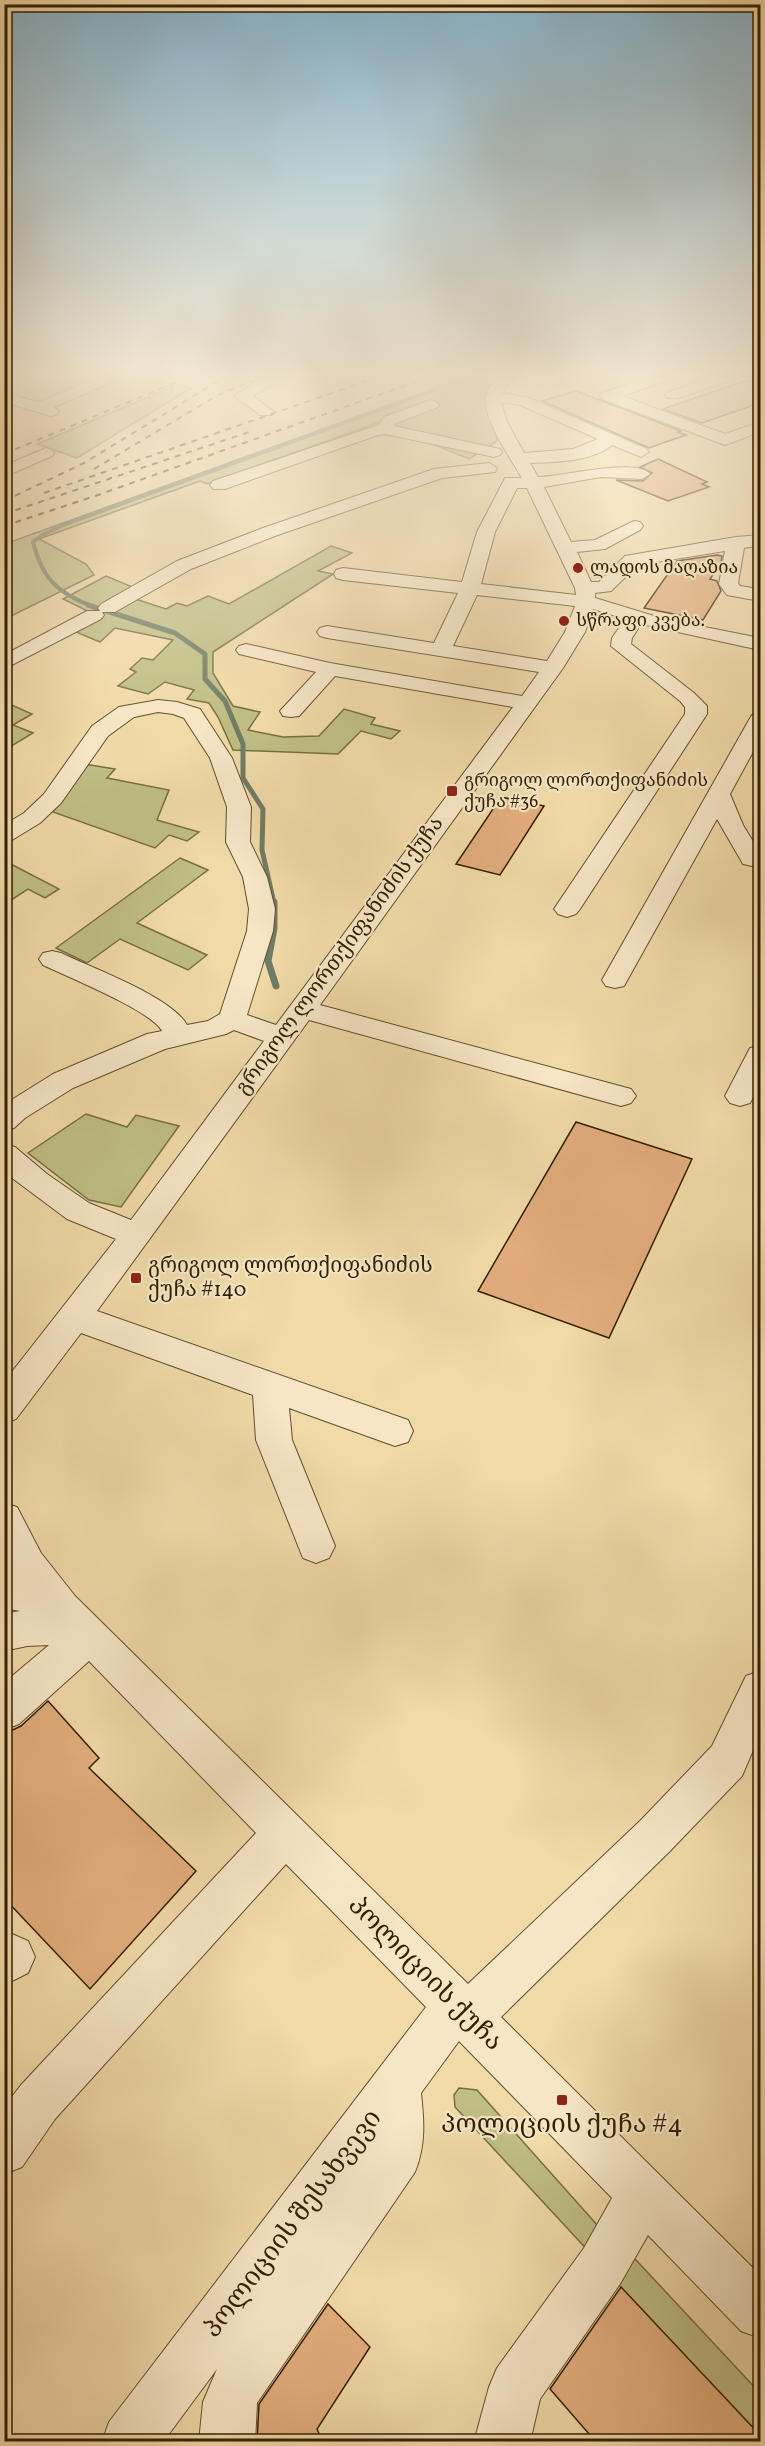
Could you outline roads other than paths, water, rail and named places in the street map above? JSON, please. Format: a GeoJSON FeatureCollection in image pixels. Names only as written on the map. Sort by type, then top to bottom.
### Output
{"type":"FeatureCollection","features":[{"type":"Feature","properties":{"kind":"street"},"geometry":{"type":"LineString","coordinates":[[4,663],[184,565],[269,532],[387,491]]}},
{"type":"Feature","properties":{"kind":"street"},"geometry":{"type":"LineString","coordinates":[[441,649],[470,589],[486,532],[516,491]]}},
{"type":"Feature","properties":{"kind":"street"},"geometry":{"type":"LineString","coordinates":[[527,491],[565,548],[585,595]]}},
{"type":"Feature","properties":{"kind":"street"},"geometry":{"type":"LineString","coordinates":[[760,524],[749,541],[729,584],[734,591],[760,595]]}},
{"type":"Feature","properties":{"kind":"street"},"geometry":{"type":"LineString","coordinates":[[565,548],[599,545],[634,526]]}},
{"type":"Feature","properties":{"kind":"street"},"geometry":{"type":"LineString","coordinates":[[599,545],[632,560],[749,541]]}},
{"type":"Feature","properties":{"kind":"street"},"geometry":{"type":"LineString","coordinates":[[585,595],[604,587],[632,560]]}},
{"type":"Feature","properties":{"kind":"street"},"geometry":{"type":"LineString","coordinates":[[343,574],[470,589],[585,595],[609,607],[660,624],[760,644]]}},
{"type":"Feature","properties":{"kind":"street","name":"გრიგოლ ლორთქიფანიძის ქუჩა"},"geometry":{"type":"LineString","coordinates":[[10,1392],[75,1317],[527,703],[577,629],[585,595]]}},
{"type":"Feature","properties":{"kind":"street"},"geometry":{"type":"LineString","coordinates":[[567,909],[696,714],[696,706],[687,697],[621,646],[622,638],[636,617]]}},
{"type":"Feature","properties":{"kind":"street"},"geometry":{"type":"LineString","coordinates":[[327,632],[551,668]]}},
{"type":"Feature","properties":{"kind":"street"},"geometry":{"type":"LineString","coordinates":[[246,650],[330,669],[527,703]]}},
{"type":"Feature","properties":{"kind":"street"},"geometry":{"type":"LineString","coordinates":[[291,711],[330,669]]}},
{"type":"Feature","properties":{"kind":"street"},"geometry":{"type":"LineString","coordinates":[[4,835],[32,818],[53,798],[71,768],[100,731],[127,712],[158,706],[177,708],[192,714],[221,758],[239,807],[238,842],[255,877],[262,909],[260,931],[232,1019],[216,1028],[157,1041],[63,1081],[15,1111],[4,1121]]}},
{"type":"Feature","properties":{"kind":"street"},"geometry":{"type":"LineString","coordinates":[[615,980],[760,720]]}},
{"type":"Feature","properties":{"kind":"street"},"geometry":{"type":"LineString","coordinates":[[719,795],[731,825],[752,859]]}},
{"type":"Feature","properties":{"kind":"street"},"geometry":{"type":"LineString","coordinates":[[52,959],[147,1004],[171,1021],[179,1037]]}},
{"type":"Feature","properties":{"kind":"street"},"geometry":{"type":"LineString","coordinates":[[302,1009],[621,1096]]}},
{"type":"Feature","properties":{"kind":"street"},"geometry":{"type":"LineString","coordinates":[[232,1019],[280,1037]]}},
{"type":"Feature","properties":{"kind":"street"},"geometry":{"type":"LineString","coordinates":[[740,1096],[760,1055]]}},
{"type":"Feature","properties":{"kind":"street"},"geometry":{"type":"LineString","coordinates":[[4,1155],[36,1182],[78,1211],[137,1234]]}},
{"type":"Feature","properties":{"kind":"street"},"geometry":{"type":"LineString","coordinates":[[75,1317],[395,1431]]}},
{"type":"Feature","properties":{"kind":"street"},"geometry":{"type":"LineString","coordinates":[[270,1386],[274,1440],[316,1546]]}},
{"type":"Feature","properties":{"kind":"street"},"geometry":{"type":"LineString","coordinates":[[4,1518],[13,1542],[35,1578],[77,1623],[4,1710]]}},
{"type":"Feature","properties":{"kind":"street","name":"პოლიციის ქუჩა"},"geometry":{"type":"LineString","coordinates":[[4,1590],[36,1596],[77,1623],[643,2193],[759,2303]]}},
{"type":"Feature","properties":{"kind":"street","name":"პოლიციის ქუჩა"},"geometry":{"type":"LineString","coordinates":[[4,1633],[25,1627],[77,1623]]}},
{"type":"Feature","properties":{"kind":"street","name":"პოლიციის შესახვევი"},"geometry":{"type":"LineString","coordinates":[[129,2442],[396,2085],[461,2011],[656,1836],[727,1761],[760,1690]]}},
{"type":"Feature","properties":{"kind":"street"},"geometry":{"type":"LineString","coordinates":[[4,2149],[38,2102],[285,1833]]}},
{"type":"Feature","properties":{"kind":"street"},"geometry":{"type":"LineString","coordinates":[[227,2442],[230,2402],[238,2384],[397,2154],[400,2133],[396,2085]]}},
{"type":"Feature","properties":{"kind":"street"},"geometry":{"type":"LineString","coordinates":[[502,2442],[516,2387],[602,2266],[643,2193]]}},
{"type":"Feature","properties":{"kind":"waterway"},"geometry":{"type":"LineString","coordinates":[[92,606],[69,596],[53,583],[41,565],[33,542],[42,535],[66,524],[156,491]]}},
{"type":"Feature","properties":{"kind":"waterway"},"geometry":{"type":"LineString","coordinates":[[88,605],[175,633],[205,654],[205,679],[225,701],[243,744],[243,778],[263,809],[262,850],[274,903]]}},
{"type":"Feature","properties":{"kind":"waterway"},"geometry":{"type":"LineString","coordinates":[[274,903],[274,928],[268,961],[276,986]]}},
{"type":"Feature","properties":{"kind":"railway"},"geometry":{"type":"LineString","coordinates":[[4,501],[25,491]]}},
{"type":"Feature","properties":{"kind":"railway"},"geometry":{"type":"LineString","coordinates":[[44,493],[49,491]]}},
{"type":"Feature","properties":{"kind":"railway"},"geometry":{"type":"LineString","coordinates":[[4,514],[72,491]]}},
{"type":"Feature","properties":{"kind":"railway"},"geometry":{"type":"LineString","coordinates":[[4,526],[109,491]]}},
{"type":"Feature","properties":{"kind":"place","name":"ლადოს მაღაზია"},"geometry":{"type":"Point","coordinates":[578,568]}},
{"type":"Feature","properties":{"kind":"place","name":"სწრაფი კვება."},"geometry":{"type":"Point","coordinates":[564,621]}},
{"type":"Feature","properties":{"kind":"place","name":"გრიგოლ ლორთქიფანიძის ქუჩა #36"},"geometry":{"type":"Point","coordinates":[452,791]}},
{"type":"Feature","properties":{"kind":"place","name":"გრიგოლ ლორთქიფანიძის ქუჩა #140"},"geometry":{"type":"Point","coordinates":[136,1278]}},
{"type":"Feature","properties":{"kind":"place","name":"პოლიციის ქუჩა #4"},"geometry":{"type":"Point","coordinates":[562,2100]}}]}
